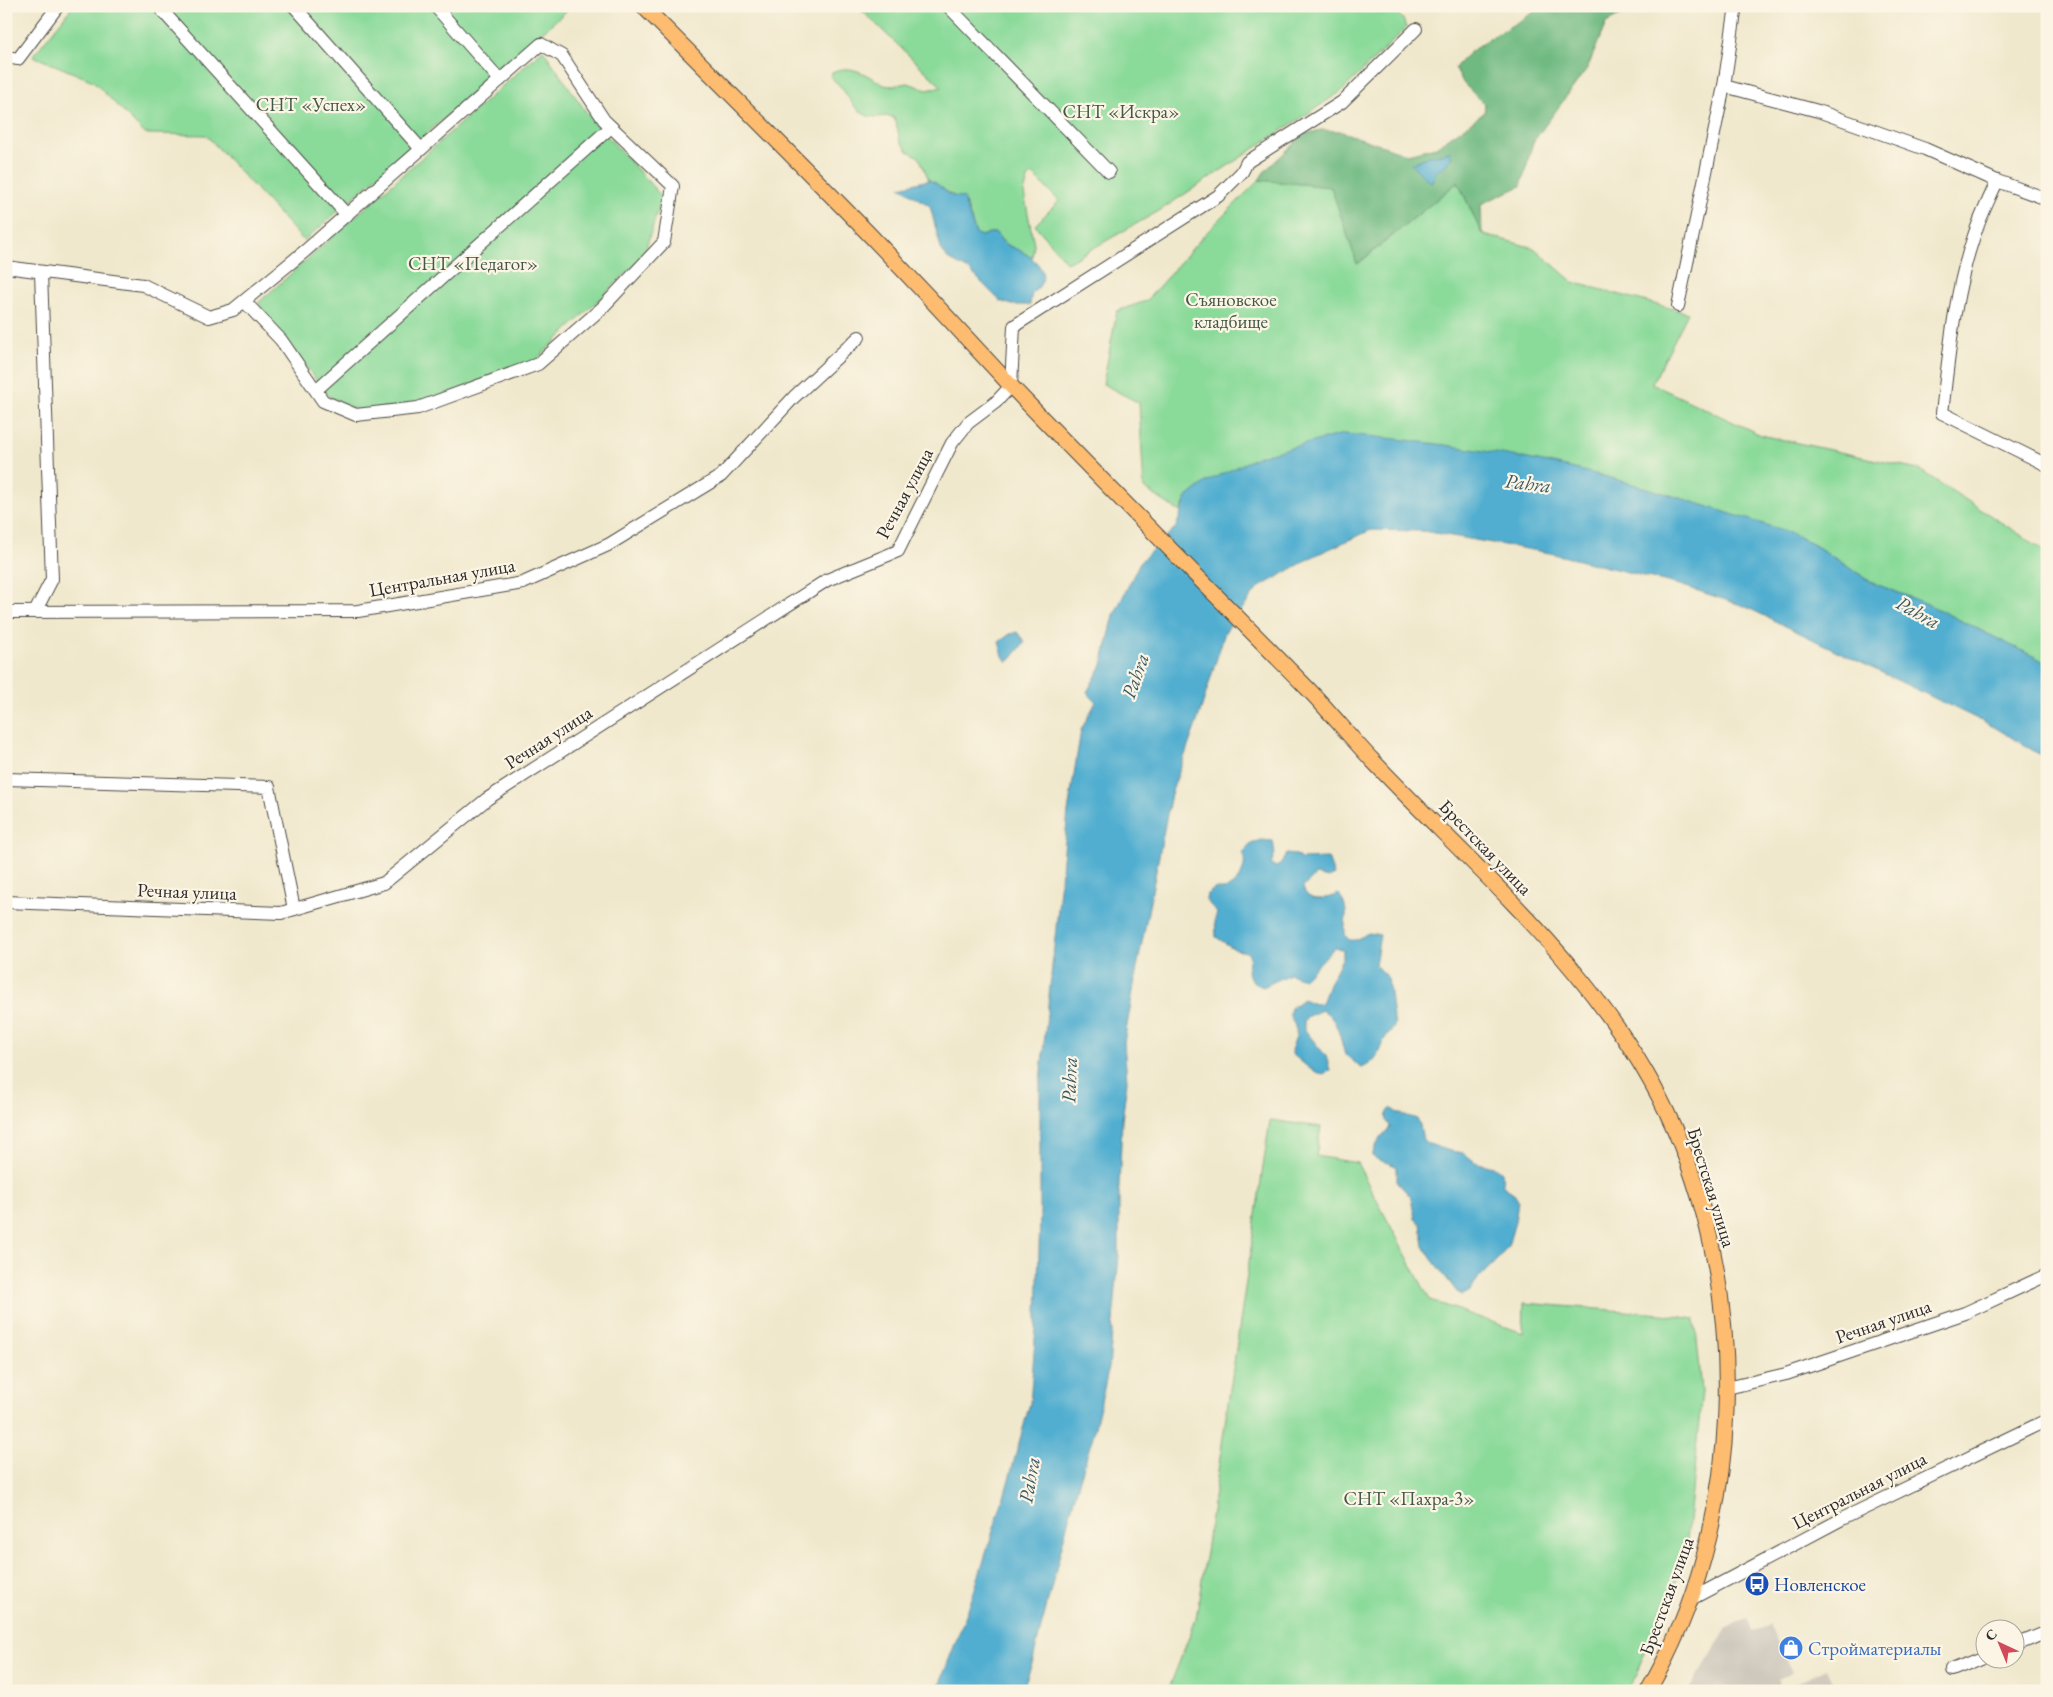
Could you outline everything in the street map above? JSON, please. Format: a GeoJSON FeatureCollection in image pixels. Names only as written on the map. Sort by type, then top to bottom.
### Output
{"type":"FeatureCollection","features":[{"type":"Feature","properties":{"kind":"main road","name":"Брестская улица"},"geometry":{"type":"LineString","coordinates":[[643,6],[868,233],[1011,386],[1312,694],[1373,760],[1523,914],[1599,1002],[1632,1050],[1673,1127],[1688,1164],[1704,1220],[1716,1274],[1724,1331],[1727,1388],[1722,1461],[1710,1534],[1691,1599],[1663,1666],[1648,1691]]}},
{"type":"Feature","properties":{"kind":"street"},"geometry":{"type":"LineString","coordinates":[[6,57],[18,59],[58,6]]}},
{"type":"Feature","properties":{"kind":"street"},"geometry":{"type":"LineString","coordinates":[[158,6],[347,215]]}},
{"type":"Feature","properties":{"kind":"street"},"geometry":{"type":"LineString","coordinates":[[294,6],[421,149]]}},
{"type":"Feature","properties":{"kind":"street"},"geometry":{"type":"LineString","coordinates":[[436,6],[500,80]]}},
{"type":"Feature","properties":{"kind":"street"},"geometry":{"type":"LineString","coordinates":[[948,6],[1109,172]]}},
{"type":"Feature","properties":{"kind":"street"},"geometry":{"type":"LineString","coordinates":[[1678,306],[1724,86],[1736,6]]}},
{"type":"Feature","properties":{"kind":"street"},"geometry":{"type":"LineString","coordinates":[[1011,386],[1014,326],[1218,196],[1242,172],[1247,162],[1342,102],[1416,29]]}},
{"type":"Feature","properties":{"kind":"street"},"geometry":{"type":"LineString","coordinates":[[6,267],[143,285],[210,318],[233,310],[347,215],[541,44],[562,56],[604,120],[673,186],[664,242],[602,308],[538,364],[418,408],[356,415],[323,401],[281,340],[244,301]]}},
{"type":"Feature","properties":{"kind":"street"},"geometry":{"type":"LineString","coordinates":[[1724,86],[1818,111],[1925,149],[1996,182],[2047,199]]}},
{"type":"Feature","properties":{"kind":"street"},"geometry":{"type":"LineString","coordinates":[[316,390],[611,127]]}},
{"type":"Feature","properties":{"kind":"street"},"geometry":{"type":"LineString","coordinates":[[1996,182],[1973,238],[1960,288],[1951,334],[1942,413],[2047,466]]}},
{"type":"Feature","properties":{"kind":"street"},"geometry":{"type":"LineString","coordinates":[[35,612],[52,579],[41,273]]}},
{"type":"Feature","properties":{"kind":"street","name":"Центральная улица"},"geometry":{"type":"LineString","coordinates":[[6,612],[358,611],[522,583],[608,545],[721,476],[794,397],[859,337]]}},
{"type":"Feature","properties":{"kind":"street","name":"Речная улица"},"geometry":{"type":"LineString","coordinates":[[6,902],[281,913],[384,883],[487,799],[827,580],[898,551],[952,444],[968,423],[996,402],[1011,386]]}},
{"type":"Feature","properties":{"kind":"street"},"geometry":{"type":"LineString","coordinates":[[6,779],[269,787],[294,910]]}},
{"type":"Feature","properties":{"kind":"street","name":"Речная улица"},"geometry":{"type":"LineString","coordinates":[[1727,1388],[1786,1374],[1966,1313],[2047,1275]]}},
{"type":"Feature","properties":{"kind":"street","name":"Центральная улица"},"geometry":{"type":"LineString","coordinates":[[1691,1599],[1842,1518],[2047,1420]]}},
{"type":"Feature","properties":{"kind":"street"},"geometry":{"type":"LineString","coordinates":[[2026,1640],[2047,1632]]}},
{"type":"Feature","properties":{"kind":"street"},"geometry":{"type":"LineString","coordinates":[[1952,1670],[1976,1660]]}},
{"type":"Feature","properties":{"kind":"shaded area"},"geometry":{"type":"Polygon","coordinates":[[[1747,1619],[1752,1631],[1769,1624],[1792,1672],[1777,1679],[1782,1690],[1827,1669],[1837,1691],[1688,1691],[1726,1629],[1747,1619]]]}},
{"type":"Feature","properties":{"kind":"green space","name":"СНТ «Успех»"},"geometry":{"type":"Polygon","coordinates":[[[73,6],[572,6],[304,241],[206,135],[145,134],[93,81],[33,56],[73,6]]]}},
{"type":"Feature","properties":{"kind":"green space","name":"СНТ «Искра»"},"geometry":{"type":"Polygon","coordinates":[[[857,6],[1390,6],[1403,19],[1406,28],[1342,91],[1159,211],[1067,263],[1035,225],[1059,201],[1032,174],[1028,179],[1024,193],[1034,244],[1032,258],[1004,243],[996,233],[982,236],[976,234],[966,204],[929,180],[919,157],[908,151],[900,140],[893,117],[872,117],[866,115],[855,107],[840,86],[831,78],[832,72],[846,69],[859,71],[884,85],[908,83],[927,90],[942,87],[857,6]]]}},
{"type":"Feature","properties":{"kind":"green space"},"geometry":{"type":"Polygon","coordinates":[[[1542,6],[1638,6],[1606,23],[1588,67],[1533,142],[1521,186],[1481,204],[1482,234],[1458,182],[1357,264],[1331,187],[1259,180],[1264,172],[1304,134],[1321,130],[1339,131],[1407,154],[1436,147],[1484,113],[1485,105],[1464,84],[1455,68],[1463,58],[1484,42],[1542,6]]]}},
{"type":"Feature","properties":{"kind":"green space","name":"СНТ «Педагог»"},"geometry":{"type":"Polygon","coordinates":[[[543,50],[589,116],[662,197],[643,257],[534,362],[420,404],[358,411],[328,396],[258,303],[543,50]]]}},
{"type":"Feature","properties":{"kind":"green space","name":"Съяновское кладбище"},"geometry":{"type":"Polygon","coordinates":[[[1259,180],[1331,187],[1358,264],[1458,182],[1482,234],[1534,248],[1573,282],[1688,313],[1652,384],[1761,435],[1918,469],[2047,552],[2047,663],[1925,603],[1873,583],[1816,546],[1789,532],[1611,478],[1437,445],[1343,434],[1187,497],[1180,512],[1144,488],[1139,403],[1103,384],[1117,311],[1146,301],[1206,233],[1259,180]]]}},
{"type":"Feature","properties":{"kind":"green space","name":"СНТ «Пахра-3»"},"geometry":{"type":"Polygon","coordinates":[[[1270,1120],[1321,1127],[1316,1156],[1357,1163],[1430,1300],[1523,1333],[1524,1303],[1662,1314],[1695,1319],[1702,1391],[1685,1560],[1636,1674],[1624,1691],[1168,1691],[1196,1619],[1270,1120]]]}},
{"type":"Feature","properties":{"kind":"water"},"geometry":{"type":"Polygon","coordinates":[[[1450,152],[1452,158],[1442,169],[1438,169],[1432,182],[1426,179],[1411,164],[1428,156],[1450,152]]]}},
{"type":"Feature","properties":{"kind":"water"},"geometry":{"type":"Polygon","coordinates":[[[929,180],[936,183],[950,195],[963,198],[976,234],[982,236],[996,233],[1005,244],[1019,250],[1034,260],[1042,270],[1043,276],[1042,282],[1032,293],[1030,305],[1012,305],[1000,301],[969,270],[948,259],[941,249],[930,206],[900,187],[929,180]]]}},
{"type":"Feature","properties":{"kind":"water","name":"Pahra"},"geometry":{"type":"Polygon","coordinates":[[[1343,434],[1444,445],[1545,462],[1633,484],[1789,532],[1816,546],[1873,583],[1925,603],[2047,663],[2047,759],[1996,728],[1744,606],[1680,585],[1550,553],[1423,531],[1371,530],[1316,555],[1258,588],[1225,632],[1198,719],[1171,794],[1124,1043],[1127,1081],[1122,1121],[1119,1187],[1119,1255],[1109,1367],[1093,1436],[1073,1502],[1032,1664],[1022,1691],[937,1691],[970,1604],[1006,1490],[1030,1403],[1037,1314],[1040,1216],[1040,1082],[1068,812],[1081,730],[1096,702],[1087,692],[1102,665],[1114,615],[1140,562],[1176,527],[1187,497],[1206,482],[1259,456],[1343,434]]]}},
{"type":"Feature","properties":{"kind":"water"},"geometry":{"type":"Polygon","coordinates":[[[1017,632],[1025,642],[1007,662],[999,642],[1010,634],[1017,632]]]}},
{"type":"Feature","properties":{"kind":"water"},"geometry":{"type":"Polygon","coordinates":[[[1261,840],[1273,841],[1275,853],[1271,864],[1276,867],[1281,864],[1286,854],[1297,855],[1300,859],[1328,858],[1334,875],[1328,878],[1316,875],[1303,887],[1305,892],[1308,896],[1318,899],[1339,894],[1346,910],[1345,932],[1350,940],[1359,939],[1369,933],[1380,935],[1375,965],[1388,978],[1395,1023],[1375,1058],[1362,1068],[1345,1055],[1335,1023],[1322,1010],[1308,1016],[1304,1022],[1304,1029],[1326,1056],[1330,1070],[1324,1075],[1310,1069],[1292,1054],[1296,1028],[1289,1014],[1291,1008],[1303,999],[1315,1004],[1322,1003],[1343,957],[1343,950],[1335,947],[1304,979],[1290,974],[1263,987],[1254,982],[1249,975],[1250,957],[1247,952],[1236,950],[1216,937],[1215,919],[1217,913],[1206,900],[1207,894],[1216,888],[1222,889],[1234,884],[1239,878],[1244,865],[1242,853],[1251,844],[1261,840]]]}},
{"type":"Feature","properties":{"kind":"water"},"geometry":{"type":"Polygon","coordinates":[[[1391,1108],[1396,1112],[1417,1119],[1423,1140],[1429,1144],[1450,1151],[1464,1153],[1475,1162],[1497,1168],[1502,1172],[1503,1186],[1515,1194],[1518,1201],[1515,1222],[1508,1246],[1477,1280],[1470,1291],[1463,1295],[1457,1292],[1424,1246],[1421,1224],[1415,1219],[1411,1197],[1397,1182],[1397,1167],[1372,1156],[1380,1137],[1387,1133],[1390,1126],[1386,1117],[1391,1108]]]}},
{"type":"Feature","properties":{"kind":"place","name":"Новленское"},"geometry":{"type":"Point","coordinates":[1757,1584]}},
{"type":"Feature","properties":{"kind":"place","name":"Стройматериалы"},"geometry":{"type":"Point","coordinates":[1791,1648]}}]}
